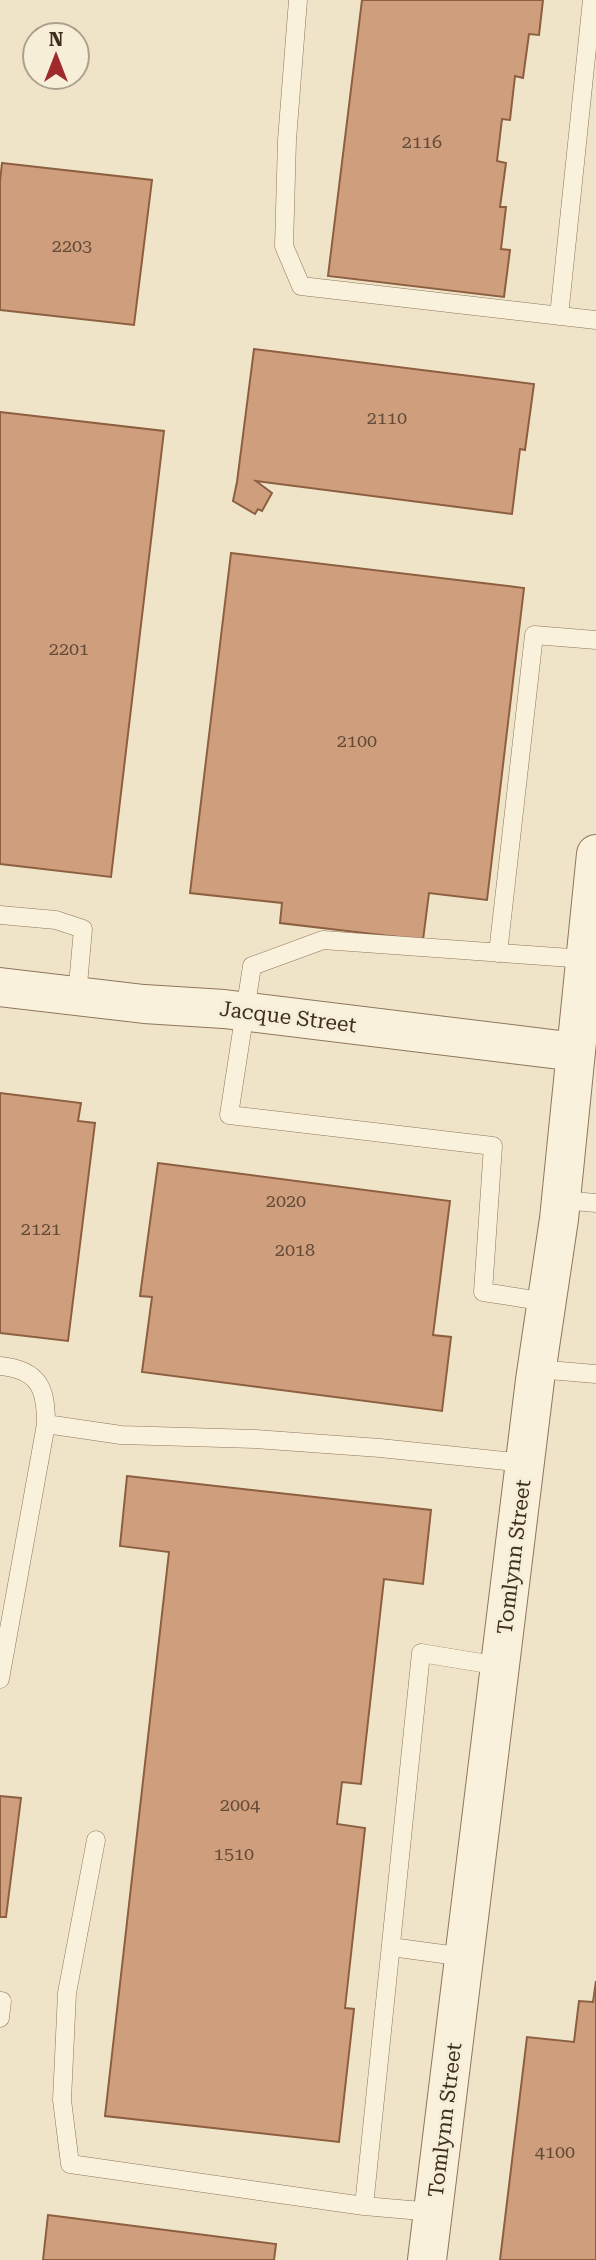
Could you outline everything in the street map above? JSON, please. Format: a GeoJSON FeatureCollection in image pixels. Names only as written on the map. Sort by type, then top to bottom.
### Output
{"type":"FeatureCollection","features":[{"type":"Feature","properties":{"kind":"street","name":"Tomlynn Street"},"geometry":{"type":"LineString","coordinates":[[428,2260],[537,1369],[547,1302],[579,1201],[576,1052],[596,853]]}},
{"type":"Feature","properties":{"kind":"street","name":"Jacque Street"},"geometry":{"type":"LineString","coordinates":[[0,986],[576,1052]]}},
{"type":"Feature","properties":{"kind":"lane"},"geometry":{"type":"LineString","coordinates":[[298,0],[287,140],[284,246],[301,286],[596,320]]}},
{"type":"Feature","properties":{"kind":"lane"},"geometry":{"type":"LineString","coordinates":[[559,316],[592,0]]}},
{"type":"Feature","properties":{"kind":"lane"},"geometry":{"type":"LineString","coordinates":[[498,953],[534,635],[596,640]]}},
{"type":"Feature","properties":{"kind":"lane"},"geometry":{"type":"LineString","coordinates":[[0,915],[56,920],[83,929],[77,996]]}},
{"type":"Feature","properties":{"kind":"lane"},"geometry":{"type":"LineString","coordinates":[[547,1302],[483,1292],[493,1146],[229,1115],[252,966],[323,940],[585,958]]}},
{"type":"Feature","properties":{"kind":"lane"},"geometry":{"type":"LineString","coordinates":[[0,1366],[14,1367],[36,1378],[46,1399],[47,1424],[0,1679]]}},
{"type":"Feature","properties":{"kind":"lane"},"geometry":{"type":"LineString","coordinates":[[537,1369],[596,1374]]}},
{"type":"Feature","properties":{"kind":"lane"},"geometry":{"type":"LineString","coordinates":[[47,1424],[121,1435],[254,1439],[380,1448],[525,1464]]}},
{"type":"Feature","properties":{"kind":"lane"},"geometry":{"type":"LineString","coordinates":[[364,2206],[421,1653],[500,1666]]}},
{"type":"Feature","properties":{"kind":"lane"},"geometry":{"type":"LineString","coordinates":[[96,1840],[67,1993],[62,2100],[70,2164],[364,2206],[433,2212]]}},
{"type":"Feature","properties":{"kind":"lane"},"geometry":{"type":"LineString","coordinates":[[391,1947],[465,1957]]}},
{"type":"Feature","properties":{"kind":"building"},"geometry":{"type":"Polygon","coordinates":[[[362,0],[543,0],[539,35],[529,34],[523,78],[515,76],[510,120],[502,119],[497,161],[506,163],[500,207],[506,207],[501,249],[510,250],[504,297],[328,276],[362,0]]]}},
{"type":"Feature","properties":{"kind":"building"},"geometry":{"type":"Polygon","coordinates":[[[2,163],[152,180],[134,325],[0,310],[2,163]]]}},
{"type":"Feature","properties":{"kind":"building"},"geometry":{"type":"Polygon","coordinates":[[[254,349],[534,384],[525,450],[520,449],[512,514],[256,481],[272,493],[262,511],[258,509],[255,514],[233,501],[254,349]]]}},
{"type":"Feature","properties":{"kind":"building"},"geometry":{"type":"Polygon","coordinates":[[[0,412],[164,431],[111,877],[0,864],[0,412]]]}},
{"type":"Feature","properties":{"kind":"building"},"geometry":{"type":"Polygon","coordinates":[[[231,553],[524,588],[487,900],[429,893],[423,940],[280,923],[282,903],[190,893],[231,553]]]}},
{"type":"Feature","properties":{"kind":"building"},"geometry":{"type":"Polygon","coordinates":[[[0,1093],[81,1103],[78,1121],[95,1123],[68,1341],[0,1333],[0,1093]]]}},
{"type":"Feature","properties":{"kind":"building"},"geometry":{"type":"Polygon","coordinates":[[[158,1163],[450,1201],[433,1335],[451,1337],[442,1411],[142,1372],[152,1297],[140,1296],[158,1163]]]}},
{"type":"Feature","properties":{"kind":"building"},"geometry":{"type":"Polygon","coordinates":[[[127,1476],[431,1510],[423,1584],[384,1579],[361,1784],[342,1782],[337,1824],[365,1828],[345,2008],[354,2009],[339,2142],[105,2116],[169,1552],[120,1546],[127,1476]]]}},
{"type":"Feature","properties":{"kind":"building"},"geometry":{"type":"Polygon","coordinates":[[[0,1796],[21,1798],[6,1917],[0,1917],[0,1796]]]}},
{"type":"Feature","properties":{"kind":"building"},"geometry":{"type":"Polygon","coordinates":[[[596,1981],[596,2260],[500,2260],[527,2037],[574,2042],[579,2001],[593,2002],[596,1981]]]}},
{"type":"Feature","properties":{"kind":"building"},"geometry":{"type":"Polygon","coordinates":[[[48,2215],[276,2244],[274,2260],[43,2260],[48,2215]]]}}]}
